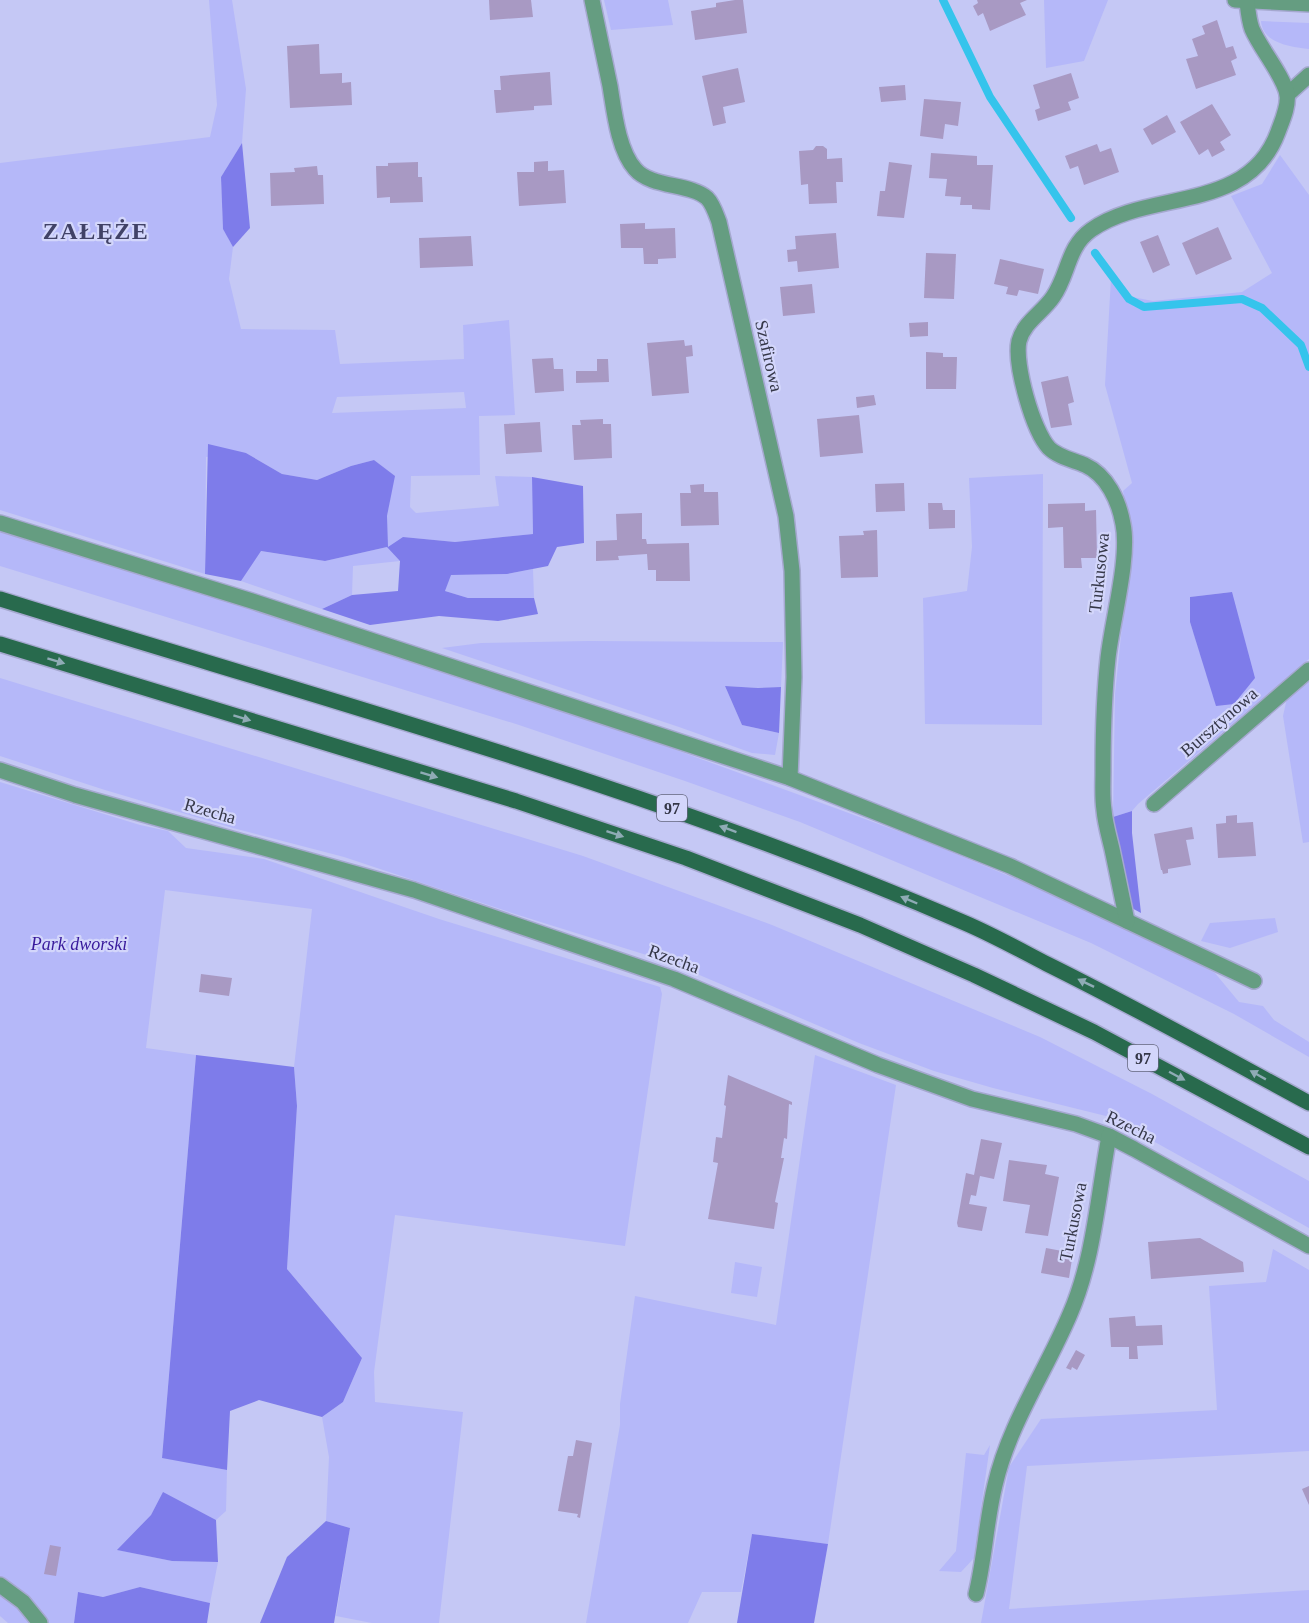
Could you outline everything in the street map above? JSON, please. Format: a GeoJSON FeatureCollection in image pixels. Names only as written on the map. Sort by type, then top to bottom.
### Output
{"type":"FeatureCollection","features":[{"type":"Feature","properties":{"kind":"main road","name":"97"},"geometry":{"type":"LineString","coordinates":[[0,600],[528,761],[664,806],[785,850],[968,925],[1122,1001],[1309,1103]]}},
{"type":"Feature","properties":{"kind":"main road","name":"97"},"geometry":{"type":"LineString","coordinates":[[0,644],[516,801],[697,862],[860,925],[984,980],[1094,1032],[1309,1147]]}},
{"type":"Feature","properties":{"kind":"street","name":"Szafirowa"},"geometry":{"type":"LineString","coordinates":[[592,0],[618,129],[626,154],[635,169],[646,178],[706,197],[714,208],[719,222],[786,516],[792,571],[794,677],[790,778]]}},
{"type":"Feature","properties":{"kind":"street"},"geometry":{"type":"LineString","coordinates":[[1309,4],[1241,1],[1251,28],[1287,95],[1309,75]]}},
{"type":"Feature","properties":{"kind":"street","name":"Turkusowa"},"geometry":{"type":"LineString","coordinates":[[1127,921],[1104,812],[1103,742],[1108,658],[1124,553],[1124,526],[1116,498],[1106,482],[1088,466],[1051,451],[1040,436],[1022,380],[1019,342],[1026,325],[1052,298],[1063,278],[1077,241],[1092,229],[1115,217],[1209,192],[1232,183],[1250,172],[1265,158],[1275,140],[1284,116],[1287,95]]}},
{"type":"Feature","properties":{"kind":"street"},"geometry":{"type":"LineString","coordinates":[[0,523],[252,601],[790,778],[1010,866],[1254,981]]}},
{"type":"Feature","properties":{"kind":"street","name":"Bursztynowa"},"geometry":{"type":"LineString","coordinates":[[1154,804],[1309,670]]}},
{"type":"Feature","properties":{"kind":"street","name":"Rzecha"},"geometry":{"type":"LineString","coordinates":[[0,770],[75,795],[414,890],[674,979],[878,1065],[972,1099],[1076,1124],[1109,1136],[1309,1246]]}},
{"type":"Feature","properties":{"kind":"street","name":"Turkusowa"},"geometry":{"type":"LineString","coordinates":[[976,1594],[995,1485],[1014,1430],[1070,1314],[1086,1268],[1109,1136]]}},
{"type":"Feature","properties":{"kind":"street"},"geometry":{"type":"LineString","coordinates":[[0,1585],[23,1602],[40,1623]]}},
{"type":"Feature","properties":{"kind":"green space"},"geometry":{"type":"Polygon","coordinates":[[[209,0],[232,0],[246,89],[242,143],[221,177],[223,228],[233,247],[229,279],[241,329],[335,330],[340,364],[464,359],[463,325],[509,320],[515,415],[479,416],[480,475],[411,476],[410,507],[416,513],[499,506],[495,476],[532,477],[533,534],[455,542],[403,537],[400,561],[353,566],[352,595],[322,609],[241,581],[260,551],[325,561],[387,547],[387,516],[394,476],[374,460],[351,466],[317,480],[282,474],[246,453],[206,457],[205,574],[0,510],[0,163],[210,137],[217,105],[209,0]],[[464,392],[337,397],[332,413],[466,408],[464,392]]]}},
{"type":"Feature","properties":{"kind":"green space"},"geometry":{"type":"Polygon","coordinates":[[[604,0],[668,0],[673,25],[611,30],[604,0]]]}},
{"type":"Feature","properties":{"kind":"green space"},"geometry":{"type":"Polygon","coordinates":[[[1044,0],[1108,0],[1084,61],[1046,68],[1044,0]]]}},
{"type":"Feature","properties":{"kind":"green space"},"geometry":{"type":"Polygon","coordinates":[[[1261,21],[1309,23],[1309,49],[1286,45],[1272,39],[1266,34],[1261,21]]]}},
{"type":"Feature","properties":{"kind":"green space"},"geometry":{"type":"Polygon","coordinates":[[[1280,155],[1309,195],[1309,659],[1132,811],[1113,817],[1115,694],[1131,538],[1123,491],[1132,483],[1105,385],[1111,278],[1127,296],[1153,301],[1242,292],[1272,273],[1231,196],[1262,184],[1280,155]],[[1231,592],[1190,597],[1190,622],[1217,706],[1231,592]]]}},
{"type":"Feature","properties":{"kind":"green space"},"geometry":{"type":"Polygon","coordinates":[[[1043,474],[1042,725],[925,724],[923,598],[967,591],[972,547],[969,478],[1043,474]]]}},
{"type":"Feature","properties":{"kind":"green space"},"geometry":{"type":"Polygon","coordinates":[[[0,532],[156,578],[638,736],[925,841],[1040,889],[1158,943],[1215,973],[1239,1002],[1263,1006],[1274,1020],[1309,1042],[1309,1057],[1234,1014],[1091,943],[800,822],[516,724],[0,566],[0,532]]]}},
{"type":"Feature","properties":{"kind":"green space"},"geometry":{"type":"Polygon","coordinates":[[[533,569],[534,598],[468,598],[445,591],[450,575],[507,574],[533,569]]]}},
{"type":"Feature","properties":{"kind":"green space"},"geometry":{"type":"Polygon","coordinates":[[[783,642],[781,687],[725,686],[742,725],[779,733],[775,755],[752,753],[442,648],[481,643],[783,642]]]}},
{"type":"Feature","properties":{"kind":"green space"},"geometry":{"type":"Polygon","coordinates":[[[0,678],[583,856],[772,925],[1040,1037],[1152,1094],[1309,1181],[1309,1228],[1110,1117],[934,1071],[859,1043],[669,962],[344,857],[233,828],[0,756],[0,678]]]}},
{"type":"Feature","properties":{"kind":"green space"},"geometry":{"type":"Polygon","coordinates":[[[1309,680],[1309,842],[1303,843],[1283,716],[1287,698],[1309,680]]]}},
{"type":"Feature","properties":{"kind":"green space","name":"Park dworski"},"geometry":{"type":"Polygon","coordinates":[[[0,782],[140,825],[168,831],[186,848],[264,859],[439,919],[660,987],[662,994],[625,1246],[395,1215],[374,1372],[375,1402],[463,1412],[439,1623],[372,1623],[336,1616],[350,1528],[326,1521],[329,1457],[322,1417],[343,1402],[362,1358],[287,1269],[297,1106],[294,1067],[312,909],[165,890],[146,1048],[196,1055],[162,1457],[227,1470],[226,1511],[216,1520],[163,1493],[151,1515],[118,1550],[172,1561],[218,1562],[210,1603],[140,1587],[103,1597],[78,1592],[74,1623],[8,1623],[0,1616],[0,782]]]}},
{"type":"Feature","properties":{"kind":"green space"},"geometry":{"type":"Polygon","coordinates":[[[1275,918],[1278,932],[1230,948],[1201,941],[1210,923],[1275,918]]]}},
{"type":"Feature","properties":{"kind":"green space"},"geometry":{"type":"Polygon","coordinates":[[[815,1055],[896,1085],[828,1544],[752,1534],[741,1592],[702,1592],[688,1623],[586,1623],[620,1425],[620,1404],[635,1296],[776,1325],[815,1055]]]}},
{"type":"Feature","properties":{"kind":"green space"},"geometry":{"type":"Polygon","coordinates":[[[1273,1249],[1309,1270],[1309,1451],[1027,1466],[1009,1609],[1309,1590],[1309,1623],[981,1623],[1009,1467],[1041,1419],[1217,1410],[1209,1286],[1266,1282],[1273,1249]]]}},
{"type":"Feature","properties":{"kind":"green space"},"geometry":{"type":"Polygon","coordinates":[[[735,1262],[762,1267],[757,1297],[731,1293],[735,1262]]]}},
{"type":"Feature","properties":{"kind":"green space"},"geometry":{"type":"Polygon","coordinates":[[[990,1445],[974,1558],[961,1572],[939,1571],[956,1551],[966,1453],[984,1455],[990,1445]]]}},
{"type":"Feature","properties":{"kind":"shaded area"},"geometry":{"type":"Polygon","coordinates":[[[242,143],[250,228],[233,247],[223,229],[221,177],[242,143]]]}},
{"type":"Feature","properties":{"kind":"shaded area"},"geometry":{"type":"Polygon","coordinates":[[[208,444],[246,453],[282,474],[317,480],[351,466],[374,460],[395,476],[387,516],[388,547],[403,537],[455,542],[533,534],[532,477],[583,486],[584,543],[557,547],[548,566],[507,574],[451,575],[445,591],[468,598],[534,598],[538,614],[498,621],[439,616],[370,625],[322,609],[352,595],[398,591],[400,561],[387,547],[325,561],[261,551],[241,581],[205,574],[208,444]]]}},
{"type":"Feature","properties":{"kind":"shaded area"},"geometry":{"type":"Polygon","coordinates":[[[1232,592],[1255,678],[1234,704],[1216,706],[1190,622],[1190,597],[1232,592]]]}},
{"type":"Feature","properties":{"kind":"shaded area"},"geometry":{"type":"Polygon","coordinates":[[[725,686],[781,687],[779,733],[742,725],[725,686]]]}},
{"type":"Feature","properties":{"kind":"shaded area"},"geometry":{"type":"Polygon","coordinates":[[[1132,811],[1132,833],[1141,913],[1128,906],[1113,817],[1132,811]]]}},
{"type":"Feature","properties":{"kind":"shaded area"},"geometry":{"type":"Polygon","coordinates":[[[196,1055],[294,1067],[297,1106],[287,1269],[362,1358],[343,1402],[322,1417],[259,1400],[230,1411],[227,1470],[162,1458],[196,1055]]]}},
{"type":"Feature","properties":{"kind":"shaded area"},"geometry":{"type":"Polygon","coordinates":[[[163,1492],[216,1520],[218,1562],[172,1561],[117,1550],[151,1515],[163,1492]]]}},
{"type":"Feature","properties":{"kind":"shaded area"},"geometry":{"type":"Polygon","coordinates":[[[326,1521],[350,1528],[334,1623],[260,1623],[287,1557],[326,1521]]]}},
{"type":"Feature","properties":{"kind":"shaded area"},"geometry":{"type":"Polygon","coordinates":[[[752,1534],[828,1544],[814,1623],[737,1623],[752,1534]]]}},
{"type":"Feature","properties":{"kind":"shaded area"},"geometry":{"type":"Polygon","coordinates":[[[140,1587],[210,1603],[207,1623],[74,1623],[78,1592],[103,1597],[140,1587]]]}},
{"type":"Feature","properties":{"kind":"building"},"geometry":{"type":"Polygon","coordinates":[[[489,0],[531,0],[533,17],[490,20],[489,0]]]}},
{"type":"Feature","properties":{"kind":"building"},"geometry":{"type":"Polygon","coordinates":[[[743,0],[747,33],[695,40],[691,11],[716,7],[716,3],[743,0]]]}},
{"type":"Feature","properties":{"kind":"building"},"geometry":{"type":"Polygon","coordinates":[[[977,0],[1027,0],[1020,3],[1026,15],[990,31],[983,13],[978,16],[973,6],[978,3],[977,0]]]}},
{"type":"Feature","properties":{"kind":"building"},"geometry":{"type":"Polygon","coordinates":[[[1217,20],[1226,48],[1233,46],[1237,58],[1231,61],[1236,75],[1196,89],[1186,59],[1198,56],[1192,39],[1205,34],[1202,26],[1217,20]]]}},
{"type":"Feature","properties":{"kind":"building"},"geometry":{"type":"Polygon","coordinates":[[[319,44],[320,74],[342,73],[342,83],[351,82],[352,105],[290,108],[287,46],[319,44]]]}},
{"type":"Feature","properties":{"kind":"building"},"geometry":{"type":"Polygon","coordinates":[[[738,68],[745,102],[723,107],[726,123],[713,126],[702,76],[738,68]]]}},
{"type":"Feature","properties":{"kind":"building"},"geometry":{"type":"Polygon","coordinates":[[[550,72],[552,105],[534,106],[534,110],[496,113],[494,90],[501,90],[500,76],[550,72]]]}},
{"type":"Feature","properties":{"kind":"building"},"geometry":{"type":"Polygon","coordinates":[[[1071,73],[1079,98],[1068,102],[1071,110],[1038,121],[1035,110],[1040,108],[1033,85],[1071,73]]]}},
{"type":"Feature","properties":{"kind":"building"},"geometry":{"type":"Polygon","coordinates":[[[905,85],[906,100],[881,102],[879,87],[905,85]]]}},
{"type":"Feature","properties":{"kind":"building"},"geometry":{"type":"Polygon","coordinates":[[[924,99],[961,102],[958,126],[945,124],[943,139],[920,136],[924,99]]]}},
{"type":"Feature","properties":{"kind":"building"},"geometry":{"type":"Polygon","coordinates":[[[1212,104],[1231,135],[1220,142],[1225,150],[1212,157],[1208,149],[1199,155],[1180,122],[1212,104]]]}},
{"type":"Feature","properties":{"kind":"building"},"geometry":{"type":"Polygon","coordinates":[[[1167,115],[1176,132],[1152,145],[1143,129],[1167,115]]]}},
{"type":"Feature","properties":{"kind":"building"},"geometry":{"type":"Polygon","coordinates":[[[1097,144],[1100,152],[1111,148],[1119,172],[1084,185],[1078,166],[1070,169],[1065,156],[1097,144]]]}},
{"type":"Feature","properties":{"kind":"building"},"geometry":{"type":"Polygon","coordinates":[[[816,146],[823,146],[827,149],[827,159],[842,158],[843,182],[836,182],[837,203],[809,204],[808,184],[801,185],[799,151],[813,150],[816,146]]]}},
{"type":"Feature","properties":{"kind":"building"},"geometry":{"type":"Polygon","coordinates":[[[931,153],[977,156],[977,165],[993,165],[990,210],[972,209],[972,205],[960,205],[961,197],[945,196],[947,179],[929,178],[931,153]]]}},
{"type":"Feature","properties":{"kind":"building"},"geometry":{"type":"Polygon","coordinates":[[[548,161],[548,171],[564,170],[566,203],[519,206],[517,172],[534,172],[534,162],[548,161]]]}},
{"type":"Feature","properties":{"kind":"building"},"geometry":{"type":"Polygon","coordinates":[[[418,162],[418,177],[422,177],[423,202],[390,203],[390,197],[377,198],[376,166],[388,166],[388,163],[418,162]]]}},
{"type":"Feature","properties":{"kind":"building"},"geometry":{"type":"Polygon","coordinates":[[[889,162],[912,165],[904,218],[877,216],[880,191],[885,191],[889,162]]]}},
{"type":"Feature","properties":{"kind":"building"},"geometry":{"type":"Polygon","coordinates":[[[317,166],[318,175],[323,175],[324,204],[271,206],[270,173],[295,172],[294,168],[317,166]]]}},
{"type":"Feature","properties":{"kind":"building"},"geometry":{"type":"Polygon","coordinates":[[[645,223],[645,229],[675,228],[676,258],[658,259],[658,264],[644,264],[643,248],[621,248],[620,224],[645,223]]]}},
{"type":"Feature","properties":{"kind":"building"},"geometry":{"type":"Polygon","coordinates":[[[1218,227],[1232,259],[1196,275],[1182,243],[1218,227]]]}},
{"type":"Feature","properties":{"kind":"building"},"geometry":{"type":"Polygon","coordinates":[[[836,233],[839,268],[798,272],[797,261],[788,262],[787,250],[796,249],[795,236],[836,233]]]}},
{"type":"Feature","properties":{"kind":"building"},"geometry":{"type":"Polygon","coordinates":[[[1158,235],[1170,265],[1153,273],[1140,242],[1158,235]]]}},
{"type":"Feature","properties":{"kind":"building"},"geometry":{"type":"Polygon","coordinates":[[[471,236],[473,266],[420,268],[419,238],[471,236]]]}},
{"type":"Feature","properties":{"kind":"building"},"geometry":{"type":"Polygon","coordinates":[[[926,253],[956,254],[954,299],[924,298],[926,253]]]}},
{"type":"Feature","properties":{"kind":"building"},"geometry":{"type":"Polygon","coordinates":[[[1000,259],[1044,269],[1038,294],[1019,290],[1017,296],[1006,294],[1008,287],[994,284],[1000,259]]]}},
{"type":"Feature","properties":{"kind":"building"},"geometry":{"type":"Polygon","coordinates":[[[812,284],[815,313],[783,316],[780,287],[812,284]]]}},
{"type":"Feature","properties":{"kind":"building"},"geometry":{"type":"Polygon","coordinates":[[[928,322],[928,336],[910,337],[909,323],[928,322]]]}},
{"type":"Feature","properties":{"kind":"building"},"geometry":{"type":"Polygon","coordinates":[[[684,340],[685,346],[692,345],[693,356],[686,357],[689,393],[652,396],[647,343],[684,340]]]}},
{"type":"Feature","properties":{"kind":"building"},"geometry":{"type":"Polygon","coordinates":[[[926,352],[943,353],[943,357],[957,357],[956,389],[926,389],[926,352]]]}},
{"type":"Feature","properties":{"kind":"building"},"geometry":{"type":"Polygon","coordinates":[[[553,358],[554,369],[563,369],[564,391],[535,393],[532,359],[553,358]]]}},
{"type":"Feature","properties":{"kind":"building"},"geometry":{"type":"Polygon","coordinates":[[[597,359],[608,359],[609,382],[576,383],[576,371],[597,371],[597,359]]]}},
{"type":"Feature","properties":{"kind":"building"},"geometry":{"type":"Polygon","coordinates":[[[1068,376],[1074,402],[1068,404],[1072,425],[1051,428],[1041,382],[1068,376]]]}},
{"type":"Feature","properties":{"kind":"building"},"geometry":{"type":"Polygon","coordinates":[[[874,395],[876,405],[857,408],[856,397],[874,395]]]}},
{"type":"Feature","properties":{"kind":"building"},"geometry":{"type":"Polygon","coordinates":[[[859,415],[863,453],[820,457],[817,419],[859,415]]]}},
{"type":"Feature","properties":{"kind":"building"},"geometry":{"type":"Polygon","coordinates":[[[603,419],[603,424],[611,424],[612,458],[574,460],[572,425],[581,425],[580,420],[603,419]]]}},
{"type":"Feature","properties":{"kind":"building"},"geometry":{"type":"Polygon","coordinates":[[[540,422],[542,452],[506,454],[504,424],[540,422]]]}},
{"type":"Feature","properties":{"kind":"building"},"geometry":{"type":"Polygon","coordinates":[[[904,483],[905,511],[876,512],[875,484],[904,483]]]}},
{"type":"Feature","properties":{"kind":"building"},"geometry":{"type":"Polygon","coordinates":[[[704,484],[704,492],[718,492],[719,525],[681,526],[680,493],[691,493],[690,485],[704,484]]]}},
{"type":"Feature","properties":{"kind":"building"},"geometry":{"type":"Polygon","coordinates":[[[928,503],[942,503],[943,510],[955,510],[955,528],[929,529],[928,503]]]}},
{"type":"Feature","properties":{"kind":"building"},"geometry":{"type":"Polygon","coordinates":[[[1085,503],[1085,511],[1096,510],[1097,558],[1081,558],[1082,568],[1064,568],[1063,527],[1048,528],[1048,504],[1085,503]]]}},
{"type":"Feature","properties":{"kind":"building"},"geometry":{"type":"Polygon","coordinates":[[[642,513],[642,539],[646,539],[647,544],[689,543],[690,581],[656,581],[656,570],[648,570],[647,554],[618,556],[619,560],[596,561],[596,541],[617,540],[616,514],[642,513]]]}},
{"type":"Feature","properties":{"kind":"building"},"geometry":{"type":"Polygon","coordinates":[[[877,530],[878,577],[841,578],[839,536],[864,535],[863,531],[877,530]]]}},
{"type":"Feature","properties":{"kind":"building"},"geometry":{"type":"Polygon","coordinates":[[[1237,815],[1237,823],[1253,822],[1256,856],[1218,858],[1216,824],[1226,823],[1226,816],[1237,815]]]}},
{"type":"Feature","properties":{"kind":"building"},"geometry":{"type":"Polygon","coordinates":[[[1192,827],[1194,839],[1186,840],[1191,865],[1168,869],[1168,873],[1163,874],[1154,834],[1192,827]]]}},
{"type":"Feature","properties":{"kind":"building"},"geometry":{"type":"Polygon","coordinates":[[[201,974],[232,978],[229,996],[199,992],[201,974]]]}},
{"type":"Feature","properties":{"kind":"building"},"geometry":{"type":"Polygon","coordinates":[[[728,1075],[792,1102],[792,1105],[789,1104],[787,1139],[784,1138],[781,1158],[784,1158],[775,1202],[778,1203],[774,1229],[708,1219],[718,1163],[713,1162],[716,1137],[722,1138],[728,1075]]]}},
{"type":"Feature","properties":{"kind":"building"},"geometry":{"type":"Polygon","coordinates":[[[981,1139],[1002,1143],[994,1179],[980,1176],[976,1196],[971,1195],[969,1204],[987,1207],[982,1231],[958,1227],[957,1223],[966,1173],[974,1175],[981,1139]]]}},
{"type":"Feature","properties":{"kind":"building"},"geometry":{"type":"Polygon","coordinates":[[[1009,1160],[1047,1165],[1045,1174],[1059,1177],[1048,1236],[1025,1233],[1030,1205],[1003,1201],[1009,1160]]]}},
{"type":"Feature","properties":{"kind":"building"},"geometry":{"type":"Polygon","coordinates":[[[1200,1238],[1243,1262],[1244,1272],[1151,1279],[1148,1242],[1200,1238]]]}},
{"type":"Feature","properties":{"kind":"building"},"geometry":{"type":"Polygon","coordinates":[[[1046,1248],[1073,1253],[1069,1278],[1041,1273],[1046,1248]]]}},
{"type":"Feature","properties":{"kind":"building"},"geometry":{"type":"Polygon","coordinates":[[[1135,1316],[1136,1326],[1162,1325],[1163,1345],[1137,1346],[1138,1359],[1129,1359],[1129,1347],[1111,1347],[1109,1318],[1135,1316]]]}},
{"type":"Feature","properties":{"kind":"building"},"geometry":{"type":"Polygon","coordinates":[[[1076,1350],[1085,1355],[1077,1370],[1072,1367],[1071,1370],[1066,1368],[1076,1350]]]}},
{"type":"Feature","properties":{"kind":"building"},"geometry":{"type":"Polygon","coordinates":[[[576,1440],[592,1443],[580,1518],[577,1517],[578,1514],[558,1511],[568,1456],[573,1456],[576,1440]]]}},
{"type":"Feature","properties":{"kind":"building"},"geometry":{"type":"Polygon","coordinates":[[[1309,1486],[1309,1505],[1302,1489],[1309,1486]]]}},
{"type":"Feature","properties":{"kind":"building"},"geometry":{"type":"Polygon","coordinates":[[[50,1545],[61,1547],[56,1576],[44,1574],[50,1545]]]}},
{"type":"Feature","properties":{"kind":"waterway"},"geometry":{"type":"LineString","coordinates":[[943,0],[990,97],[1071,218]]}},
{"type":"Feature","properties":{"kind":"waterway"},"geometry":{"type":"LineString","coordinates":[[1095,253],[1129,299],[1144,307],[1242,299],[1262,308],[1301,345],[1309,367]]}},
{"type":"Feature","properties":{"kind":"district","name":"ZAŁĘŻE"},"geometry":{"type":"Point","coordinates":[96,231]}}]}
